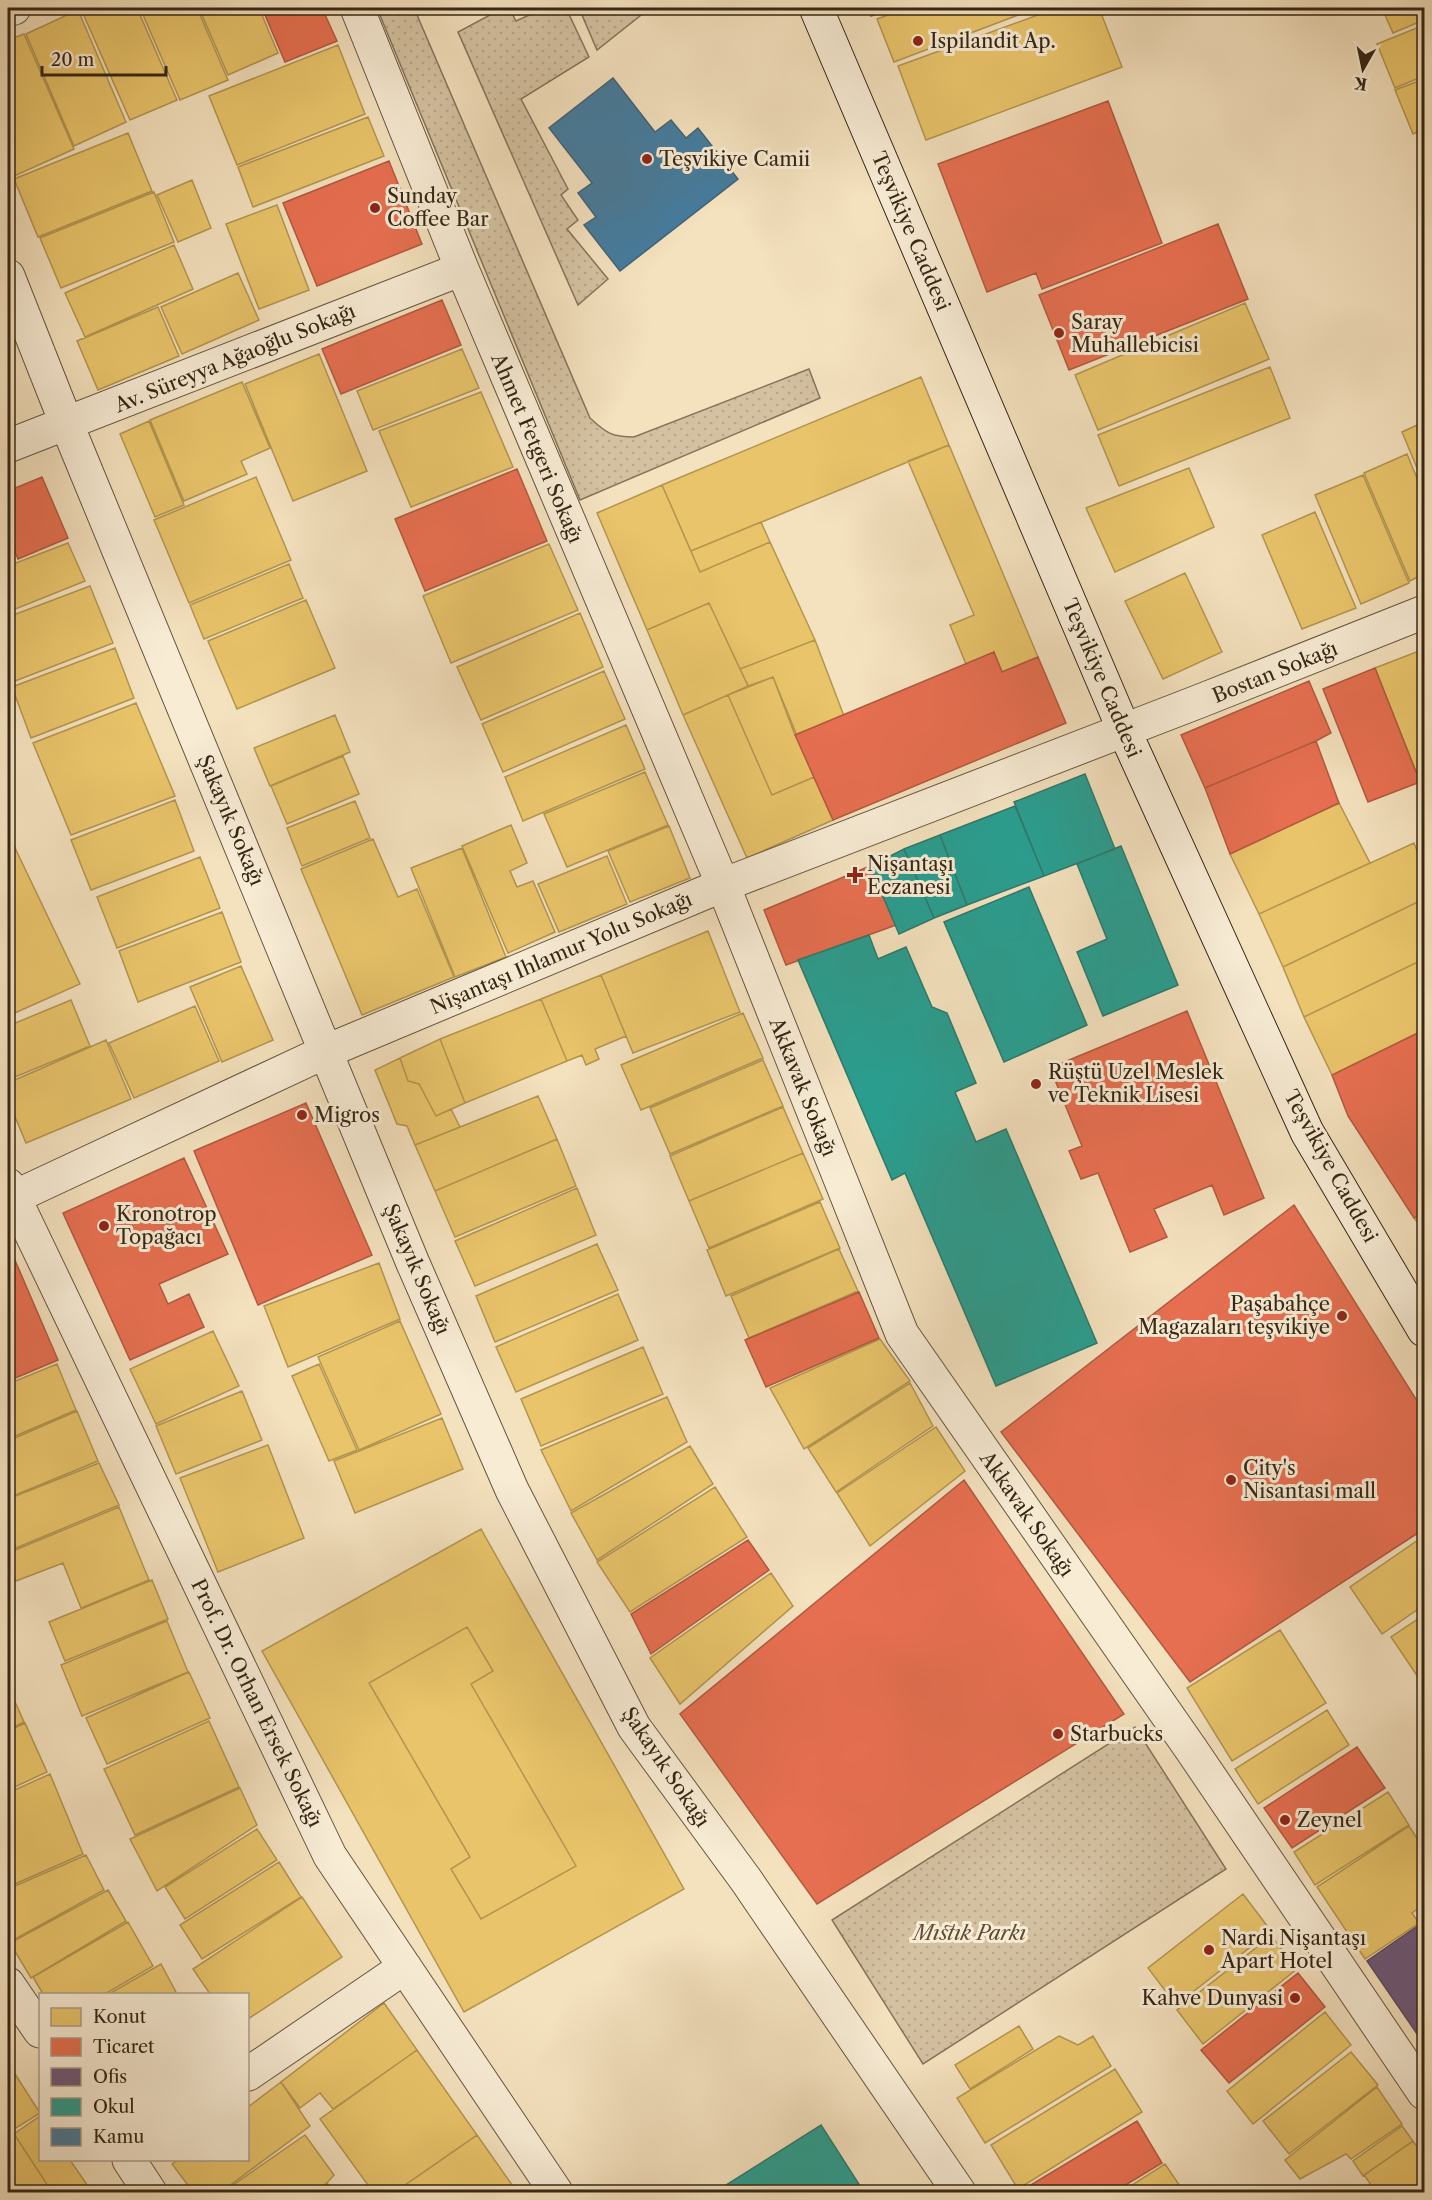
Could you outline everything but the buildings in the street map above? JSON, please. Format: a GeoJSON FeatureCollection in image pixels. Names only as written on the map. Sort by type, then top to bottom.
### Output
{"type":"FeatureCollection","features":[{"type":"Feature","properties":{"kind":"street"},"geometry":{"type":"LineString","coordinates":[[8,10],[14,8]]}},
{"type":"Feature","properties":{"kind":"street","name":"Ahmet Fetgeri Sokağı"},"geometry":{"type":"LineString","coordinates":[[357,8],[462,269],[723,885]]}},
{"type":"Feature","properties":{"kind":"street","name":"Teşvikiye Caddesi"},"geometry":{"type":"LineString","coordinates":[[816,8],[1124,730],[1307,1132],[1425,1330]]}},
{"type":"Feature","properties":{"kind":"street","name":"Av. Süreyya Ağaoğlu Sokağı"},"geometry":{"type":"LineString","coordinates":[[8,446],[67,425],[462,269]]}},
{"type":"Feature","properties":{"kind":"street","name":"Şakayık Sokağı"},"geometry":{"type":"LineString","coordinates":[[8,276],[67,425],[412,1261],[512,1490],[634,1727],[746,1880],[958,2192]]}},
{"type":"Feature","properties":{"kind":"street","name":"Bostan Sokağı"},"geometry":{"type":"LineString","coordinates":[[1124,730],[1425,612]]}},
{"type":"Feature","properties":{"kind":"street","name":"Nişantaşı Ihlamur Yolu Sokağı"},"geometry":{"type":"LineString","coordinates":[[9,1194],[327,1051],[723,885],[1124,730]]}},
{"type":"Feature","properties":{"kind":"street","name":"Akkavak Sokağı"},"geometry":{"type":"LineString","coordinates":[[723,885],[902,1334],[1191,1749],[1425,2093]]}},
{"type":"Feature","properties":{"kind":"street","name":"Prof. Dr. Orhan Ersek Sokağı"},"geometry":{"type":"LineString","coordinates":[[9,1194],[330,1856],[556,2193]]}},
{"type":"Feature","properties":{"kind":"street"},"geometry":{"type":"LineString","coordinates":[[249,2073],[405,1967]]}},
{"type":"Feature","properties":{"kind":"street"},"geometry":{"type":"LineString","coordinates":[[8,1984],[39,2030]]}},
{"type":"Feature","properties":{"kind":"street"},"geometry":{"type":"LineString","coordinates":[[130,2161],[150,2193]]}},
{"type":"Feature","properties":{"kind":"green space"},"geometry":{"type":"Polygon","coordinates":[[[377,8],[414,8],[590,418],[605,431],[615,435],[634,437],[809,369],[820,398],[580,500],[377,8]]]}},
{"type":"Feature","properties":{"kind":"green space"},"geometry":{"type":"Polygon","coordinates":[[[503,8],[509,8],[516,21],[545,8],[566,8],[589,57],[521,99],[568,189],[561,195],[578,220],[567,229],[608,279],[578,305],[458,32],[503,8]]]}},
{"type":"Feature","properties":{"kind":"green space"},"geometry":{"type":"Polygon","coordinates":[[[579,8],[650,8],[597,50],[579,8]]]}},
{"type":"Feature","properties":{"kind":"green space","name":"Mıstık Parkı"},"geometry":{"type":"Polygon","coordinates":[[[1135,1727],[1226,1869],[923,2064],[832,1920],[1135,1727]]]}},
{"type":"Feature","properties":{"kind":"place","name":"Ispilandit Ap."},"geometry":{"type":"Point","coordinates":[918,41]}},
{"type":"Feature","properties":{"kind":"place","name":"Teşvikiye Camii"},"geometry":{"type":"Point","coordinates":[647,159]}},
{"type":"Feature","properties":{"kind":"place","name":"Sunday Coffee Bar"},"geometry":{"type":"Point","coordinates":[375,208]}},
{"type":"Feature","properties":{"kind":"place","name":"Saray Muhallebicisi"},"geometry":{"type":"Point","coordinates":[1059,333]}},
{"type":"Feature","properties":{"kind":"place","name":"Nişantaşı Eczanesi"},"geometry":{"type":"Point","coordinates":[855,875]}},
{"type":"Feature","properties":{"kind":"place","name":"Rüştü Uzel Meslek ve Teknik Lisesi"},"geometry":{"type":"Point","coordinates":[1036,1084]}},
{"type":"Feature","properties":{"kind":"place","name":"Migros"},"geometry":{"type":"Point","coordinates":[302,1115]}},
{"type":"Feature","properties":{"kind":"place","name":"Kronotrop Topağacı"},"geometry":{"type":"Point","coordinates":[104,1226]}},
{"type":"Feature","properties":{"kind":"place","name":"Paşabahçe Magazaları teşvikiye"},"geometry":{"type":"Point","coordinates":[1342,1316]}},
{"type":"Feature","properties":{"kind":"place","name":"City's Nisantasi mall"},"geometry":{"type":"Point","coordinates":[1231,1480]}},
{"type":"Feature","properties":{"kind":"place","name":"Starbucks"},"geometry":{"type":"Point","coordinates":[1058,1734]}},
{"type":"Feature","properties":{"kind":"place","name":"Zeynel"},"geometry":{"type":"Point","coordinates":[1285,1820]}},
{"type":"Feature","properties":{"kind":"place","name":"Nardi Nişantaşı Apart Hotel"},"geometry":{"type":"Point","coordinates":[1209,1950]}},
{"type":"Feature","properties":{"kind":"place","name":"Kahve Dunyasi"},"geometry":{"type":"Point","coordinates":[1295,1998]}}]}
